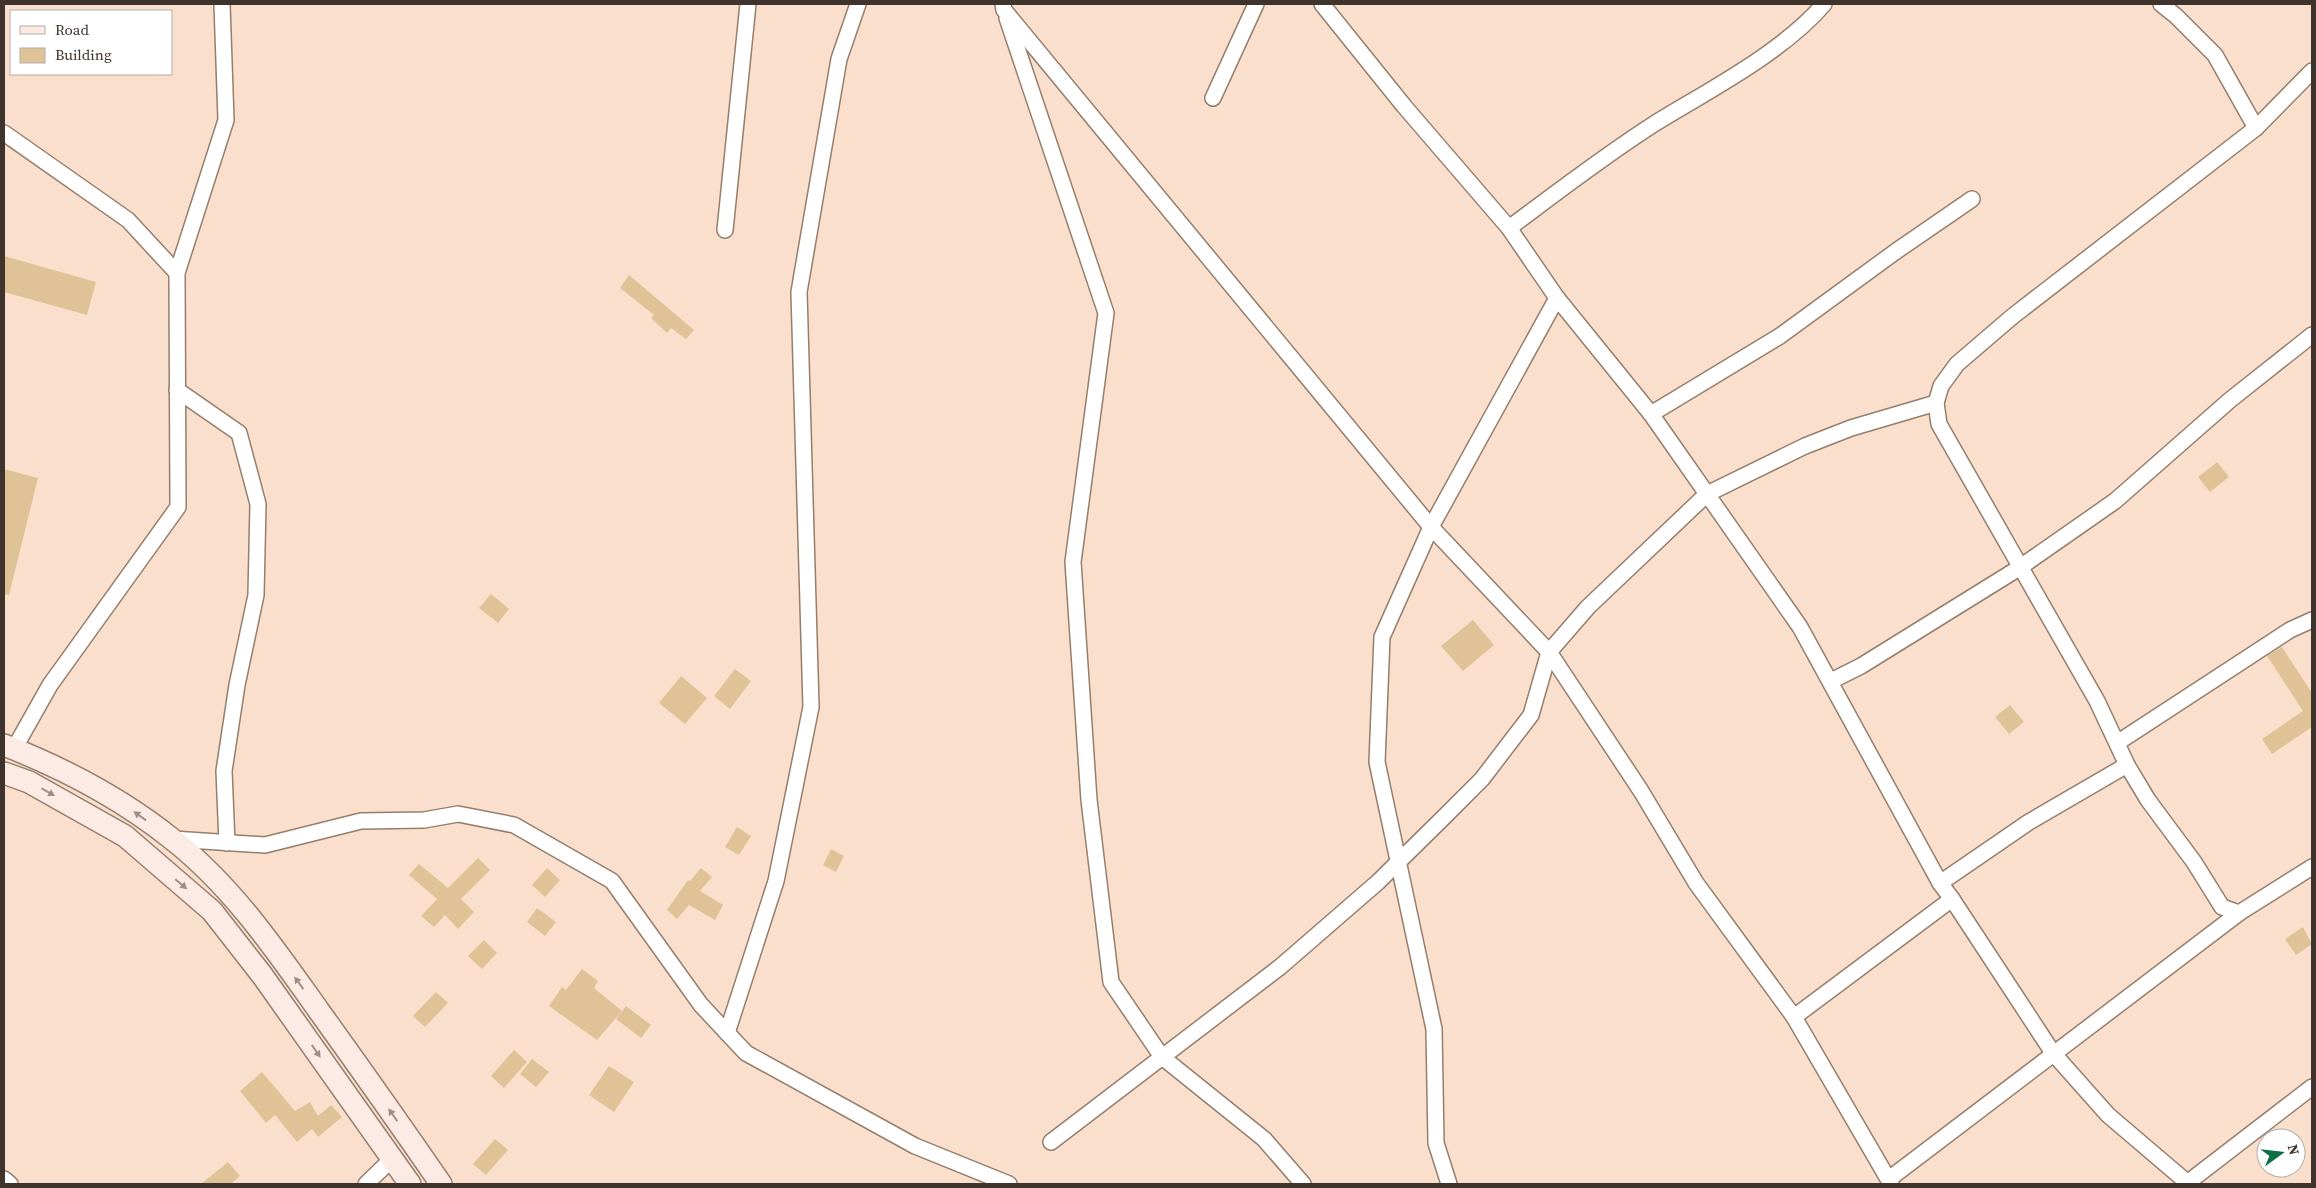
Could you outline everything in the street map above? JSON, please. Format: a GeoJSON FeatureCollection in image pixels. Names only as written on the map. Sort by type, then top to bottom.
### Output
{"type":"FeatureCollection","features":[{"type":"Feature","properties":{"kind":"street"},"geometry":{"type":"LineString","coordinates":[[222,4],[226,120],[177,272],[178,507],[50,685],[9,747],[45,761],[132,810],[173,839],[235,898],[271,943],[441,1184]]}},
{"type":"Feature","properties":{"kind":"street"},"geometry":{"type":"LineString","coordinates":[[725,230],[748,4]]}},
{"type":"Feature","properties":{"kind":"street"},"geometry":{"type":"LineString","coordinates":[[728,1033],[776,881],[811,708],[799,292],[839,60],[858,4]]}},
{"type":"Feature","properties":{"kind":"street"},"geometry":{"type":"LineString","coordinates":[[1213,98],[1256,4]]}},
{"type":"Feature","properties":{"kind":"street"},"geometry":{"type":"LineString","coordinates":[[1322,4],[1404,106],[1508,228],[1557,298],[1651,414],[1800,627],[1940,883],[2053,1053],[2108,1115],[2187,1184],[2312,1087]]}},
{"type":"Feature","properties":{"kind":"street"},"geometry":{"type":"LineString","coordinates":[[1508,228],[1595,164],[1746,68],[1810,20],[1824,4]]}},
{"type":"Feature","properties":{"kind":"street"},"geometry":{"type":"LineString","coordinates":[[2161,4],[2176,16],[2215,56],[2256,128]]}},
{"type":"Feature","properties":{"kind":"street"},"geometry":{"type":"LineString","coordinates":[[1003,7],[1431,527],[1549,652],[1641,791],[1696,883],[1794,1017],[1890,1182],[2053,1053],[2239,913],[2312,867]]}},
{"type":"Feature","properties":{"kind":"street"},"geometry":{"type":"LineString","coordinates":[[1003,7],[1106,313],[1073,562],[1089,800],[1110,982],[1162,1057],[1264,1139],[1303,1184]]}},
{"type":"Feature","properties":{"kind":"street"},"geometry":{"type":"LineString","coordinates":[[2239,913],[2222,907],[2194,862],[2148,800],[2127,765],[2097,701],[2019,568],[1939,424],[1936,403],[1941,386],[1957,364],[2006,322],[2256,128],[2312,71]]}},
{"type":"Feature","properties":{"kind":"street"},"geometry":{"type":"LineString","coordinates":[[4,133],[128,220],[177,272]]}},
{"type":"Feature","properties":{"kind":"street"},"geometry":{"type":"LineString","coordinates":[[1651,414],[1780,336],[1859,277],[1972,199]]}},
{"type":"Feature","properties":{"kind":"street"},"geometry":{"type":"LineString","coordinates":[[1449,1184],[1436,1143],[1434,1029],[1397,863],[1377,762],[1382,637],[1431,527],[1557,298]]}},
{"type":"Feature","properties":{"kind":"street"},"geometry":{"type":"LineString","coordinates":[[1831,681],[1861,666],[2019,568],[2116,502],[2230,400],[2312,335]]}},
{"type":"Feature","properties":{"kind":"street"},"geometry":{"type":"LineString","coordinates":[[177,390],[239,433],[258,504],[256,595],[238,685],[224,771],[227,843]]}},
{"type":"Feature","properties":{"kind":"street"},"geometry":{"type":"LineString","coordinates":[[1051,1142],[1280,967],[1397,863],[1482,779],[1531,715],[1549,652],[1588,607],[1707,494],[1805,446],[1851,428],[1936,403]]}},
{"type":"Feature","properties":{"kind":"street"},"geometry":{"type":"LineString","coordinates":[[2117,743],[2290,630],[2312,620]]}},
{"type":"Feature","properties":{"kind":"street"},"geometry":{"type":"LineString","coordinates":[[1940,883],[2028,822],[2127,765]]}},
{"type":"Feature","properties":{"kind":"street"},"geometry":{"type":"LineString","coordinates":[[4,773],[29,782],[125,836],[212,911],[262,975],[410,1184]]}},
{"type":"Feature","properties":{"kind":"street"},"geometry":{"type":"LineString","coordinates":[[173,839],[265,845],[362,821],[424,820],[458,814],[514,825],[612,881],[701,1006],[746,1053],[915,1146],[1010,1184]]}},
{"type":"Feature","properties":{"kind":"street"},"geometry":{"type":"LineString","coordinates":[[1794,1017],[1952,899]]}},
{"type":"Feature","properties":{"kind":"street"},"geometry":{"type":"LineString","coordinates":[[376,1136],[411,1140]]}},
{"type":"Feature","properties":{"kind":"street"},"geometry":{"type":"LineString","coordinates":[[366,1184],[392,1159]]}},
{"type":"Feature","properties":{"kind":"street"},"geometry":{"type":"LineString","coordinates":[[4,1179],[10,1184]]}},
{"type":"Feature","properties":{"kind":"building"},"geometry":{"type":"Polygon","coordinates":[[[4,256],[96,282],[87,315],[4,292],[4,256]]]}},
{"type":"Feature","properties":{"kind":"building"},"geometry":{"type":"Polygon","coordinates":[[[629,275],[694,330],[686,339],[671,328],[667,333],[651,318],[654,315],[620,288],[629,275]]]}},
{"type":"Feature","properties":{"kind":"building"},"geometry":{"type":"Polygon","coordinates":[[[2217,462],[2229,477],[2210,492],[2198,477],[2217,462]]]}},
{"type":"Feature","properties":{"kind":"building"},"geometry":{"type":"Polygon","coordinates":[[[4,469],[38,478],[9,595],[4,594],[4,469]]]}},
{"type":"Feature","properties":{"kind":"building"},"geometry":{"type":"Polygon","coordinates":[[[491,594],[509,609],[498,623],[479,608],[491,594]]]}},
{"type":"Feature","properties":{"kind":"building"},"geometry":{"type":"Polygon","coordinates":[[[1473,620],[1494,645],[1463,671],[1441,646],[1473,620]]]}},
{"type":"Feature","properties":{"kind":"building"},"geometry":{"type":"Polygon","coordinates":[[[2282,647],[2312,693],[2312,727],[2272,754],[2262,739],[2303,711],[2267,656],[2282,647]]]}},
{"type":"Feature","properties":{"kind":"building"},"geometry":{"type":"Polygon","coordinates":[[[735,669],[751,681],[730,709],[714,696],[735,669]]]}},
{"type":"Feature","properties":{"kind":"building"},"geometry":{"type":"Polygon","coordinates":[[[681,676],[707,698],[685,724],[659,703],[681,676]]]}},
{"type":"Feature","properties":{"kind":"building"},"geometry":{"type":"Polygon","coordinates":[[[2010,705],[2024,722],[2009,734],[1995,717],[2010,705]]]}},
{"type":"Feature","properties":{"kind":"building"},"geometry":{"type":"Polygon","coordinates":[[[737,827],[751,836],[739,855],[725,847],[737,827]]]}},
{"type":"Feature","properties":{"kind":"building"},"geometry":{"type":"Polygon","coordinates":[[[831,849],[844,856],[836,872],[823,865],[831,849]]]}},
{"type":"Feature","properties":{"kind":"building"},"geometry":{"type":"Polygon","coordinates":[[[478,858],[490,870],[461,899],[474,912],[458,929],[445,915],[434,927],[421,916],[437,899],[409,875],[419,864],[448,888],[478,858]]]}},
{"type":"Feature","properties":{"kind":"building"},"geometry":{"type":"Polygon","coordinates":[[[547,868],[560,880],[545,897],[532,885],[547,868]]]}},
{"type":"Feature","properties":{"kind":"building"},"geometry":{"type":"Polygon","coordinates":[[[701,868],[712,877],[700,891],[723,905],[715,920],[689,905],[677,919],[667,910],[688,880],[690,881],[701,868]]]}},
{"type":"Feature","properties":{"kind":"building"},"geometry":{"type":"Polygon","coordinates":[[[537,908],[556,922],[545,936],[527,922],[537,908]]]}},
{"type":"Feature","properties":{"kind":"building"},"geometry":{"type":"Polygon","coordinates":[[[2303,927],[2312,944],[2296,955],[2285,939],[2303,927]]]}},
{"type":"Feature","properties":{"kind":"building"},"geometry":{"type":"Polygon","coordinates":[[[484,940],[497,953],[482,969],[468,956],[484,940]]]}},
{"type":"Feature","properties":{"kind":"building"},"geometry":{"type":"Polygon","coordinates":[[[582,969],[598,981],[594,988],[622,1011],[597,1040],[549,1006],[562,987],[566,990],[582,969]]]}},
{"type":"Feature","properties":{"kind":"building"},"geometry":{"type":"Polygon","coordinates":[[[436,992],[448,1003],[425,1027],[413,1016],[436,992]]]}},
{"type":"Feature","properties":{"kind":"building"},"geometry":{"type":"Polygon","coordinates":[[[626,1006],[651,1025],[641,1038],[616,1019],[626,1006]]]}},
{"type":"Feature","properties":{"kind":"building"},"geometry":{"type":"Polygon","coordinates":[[[514,1050],[527,1062],[504,1088],[491,1076],[514,1050]]]}},
{"type":"Feature","properties":{"kind":"building"},"geometry":{"type":"Polygon","coordinates":[[[532,1059],[549,1072],[536,1087],[520,1074],[532,1059]]]}},
{"type":"Feature","properties":{"kind":"building"},"geometry":{"type":"Polygon","coordinates":[[[609,1066],[634,1082],[614,1112],[589,1095],[609,1066]]]}},
{"type":"Feature","properties":{"kind":"building"},"geometry":{"type":"Polygon","coordinates":[[[262,1072],[295,1111],[310,1102],[318,1116],[331,1105],[342,1117],[318,1137],[312,1129],[297,1142],[275,1115],[266,1123],[240,1091],[262,1072]]]}},
{"type":"Feature","properties":{"kind":"building"},"geometry":{"type":"Polygon","coordinates":[[[495,1139],[508,1150],[486,1175],[473,1164],[495,1139]]]}},
{"type":"Feature","properties":{"kind":"building"},"geometry":{"type":"Polygon","coordinates":[[[228,1162],[240,1176],[231,1184],[201,1184],[228,1162]]]}}]}
